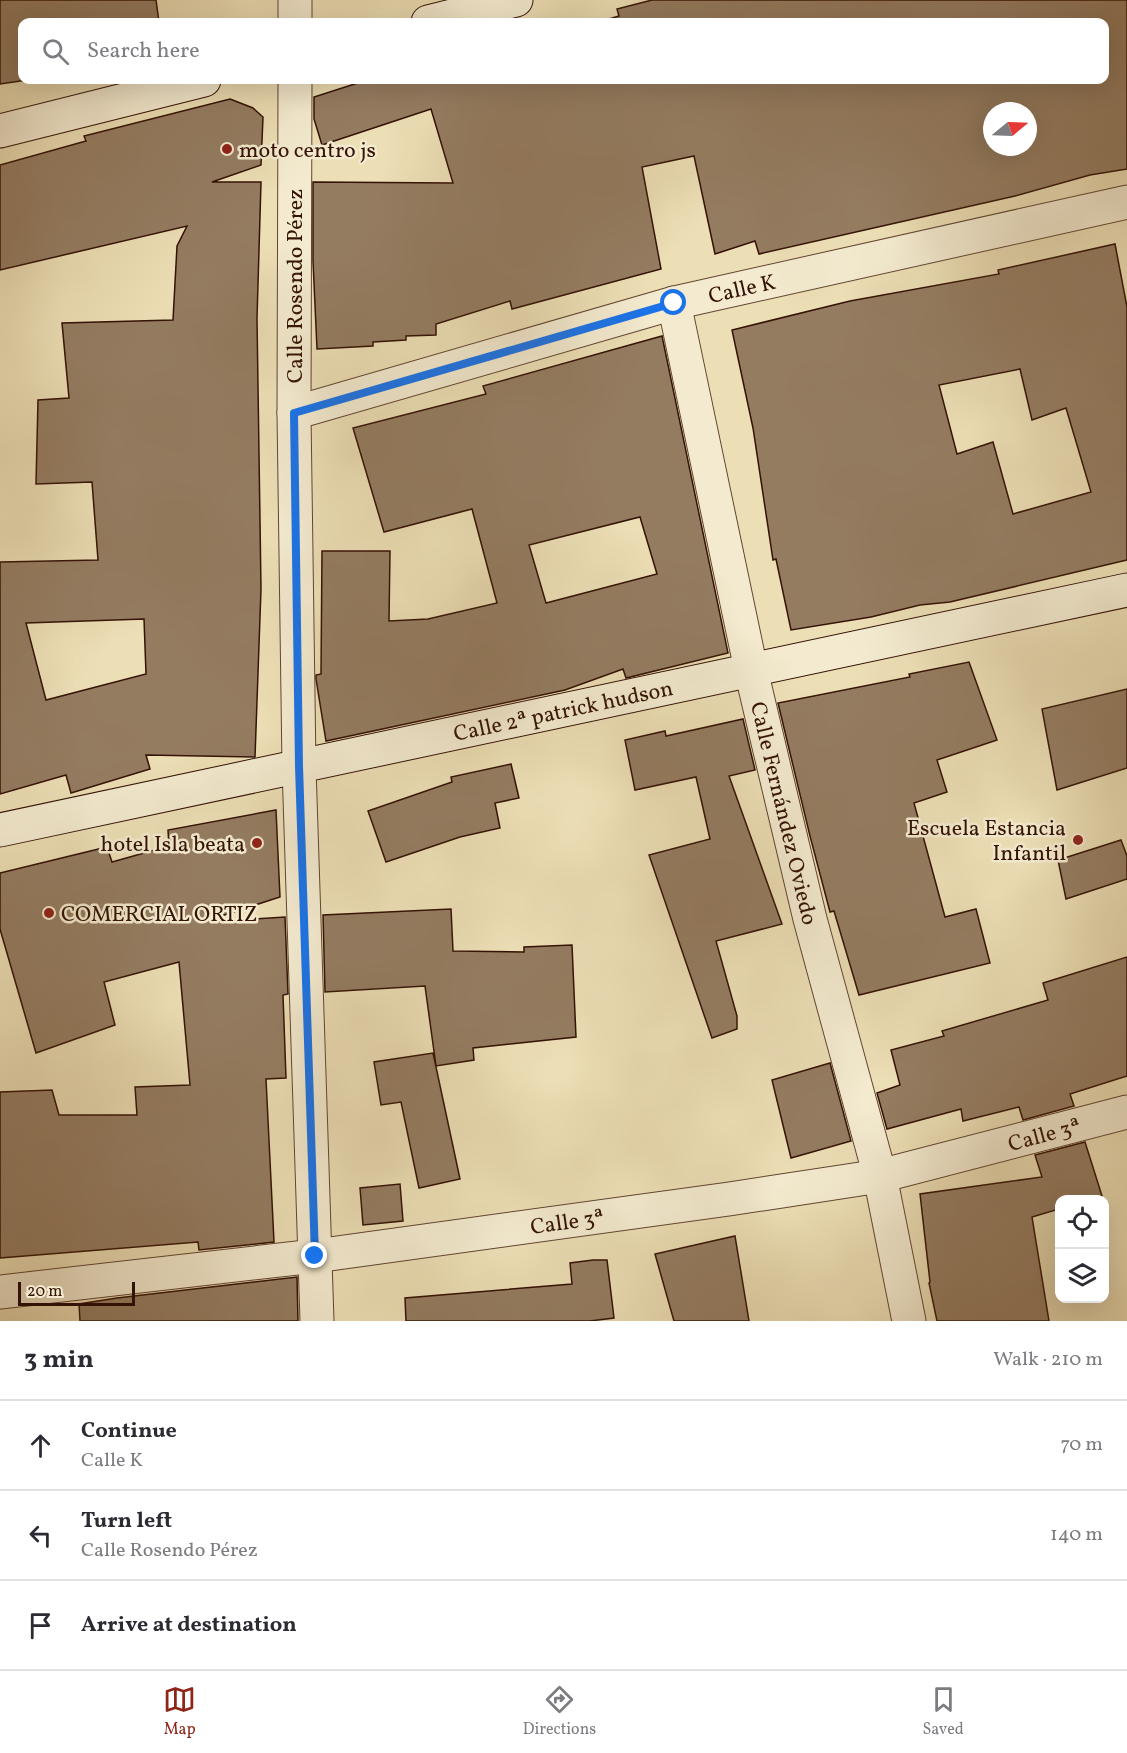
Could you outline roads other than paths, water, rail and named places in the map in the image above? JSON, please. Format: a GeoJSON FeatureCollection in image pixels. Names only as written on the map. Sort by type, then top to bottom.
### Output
{"type":"FeatureCollection","features":[{"type":"Feature","properties":{"kind":"street"},"geometry":{"type":"LineString","coordinates":[[295,0],[295,18]]}},
{"type":"Feature","properties":{"kind":"street"},"geometry":{"type":"LineString","coordinates":[[444,18],[516,0]]}},
{"type":"Feature","properties":{"kind":"street"},"geometry":{"type":"LineString","coordinates":[[0,131],[188,84]]}},
{"type":"Feature","properties":{"kind":"street","name":"Calle Rosendo Pérez"},"geometry":{"type":"LineString","coordinates":[[295,84],[294,413],[299,766],[317,1321]]}},
{"type":"Feature","properties":{"kind":"street","name":"Calle K"},"geometry":{"type":"LineString","coordinates":[[294,413],[674,303],[1127,202]]}},
{"type":"Feature","properties":{"kind":"street","name":"Calle Fernández Oviedo"},"geometry":{"type":"LineString","coordinates":[[674,303],[752,670],[810,919],[880,1176],[909,1321]]}},
{"type":"Feature","properties":{"kind":"street","name":"Calle 2ª patrick hudson"},"geometry":{"type":"LineString","coordinates":[[0,830],[1127,590]]}},
{"type":"Feature","properties":{"kind":"street","name":"Calle 3ª"},"geometry":{"type":"LineString","coordinates":[[0,1292],[315,1256],[880,1176],[1127,1112]]}},
{"type":"Feature","properties":{"kind":"place","name":"moto centro js"},"geometry":{"type":"Point","coordinates":[227,149]}},
{"type":"Feature","properties":{"kind":"place","name":"Escuela Estancia Infantil"},"geometry":{"type":"Point","coordinates":[1078,840]}},
{"type":"Feature","properties":{"kind":"place","name":"hotel Isla beata"},"geometry":{"type":"Point","coordinates":[257,843]}},
{"type":"Feature","properties":{"kind":"place","name":"COMERCIAL ORTIZ"},"geometry":{"type":"Point","coordinates":[49,913]}}]}
